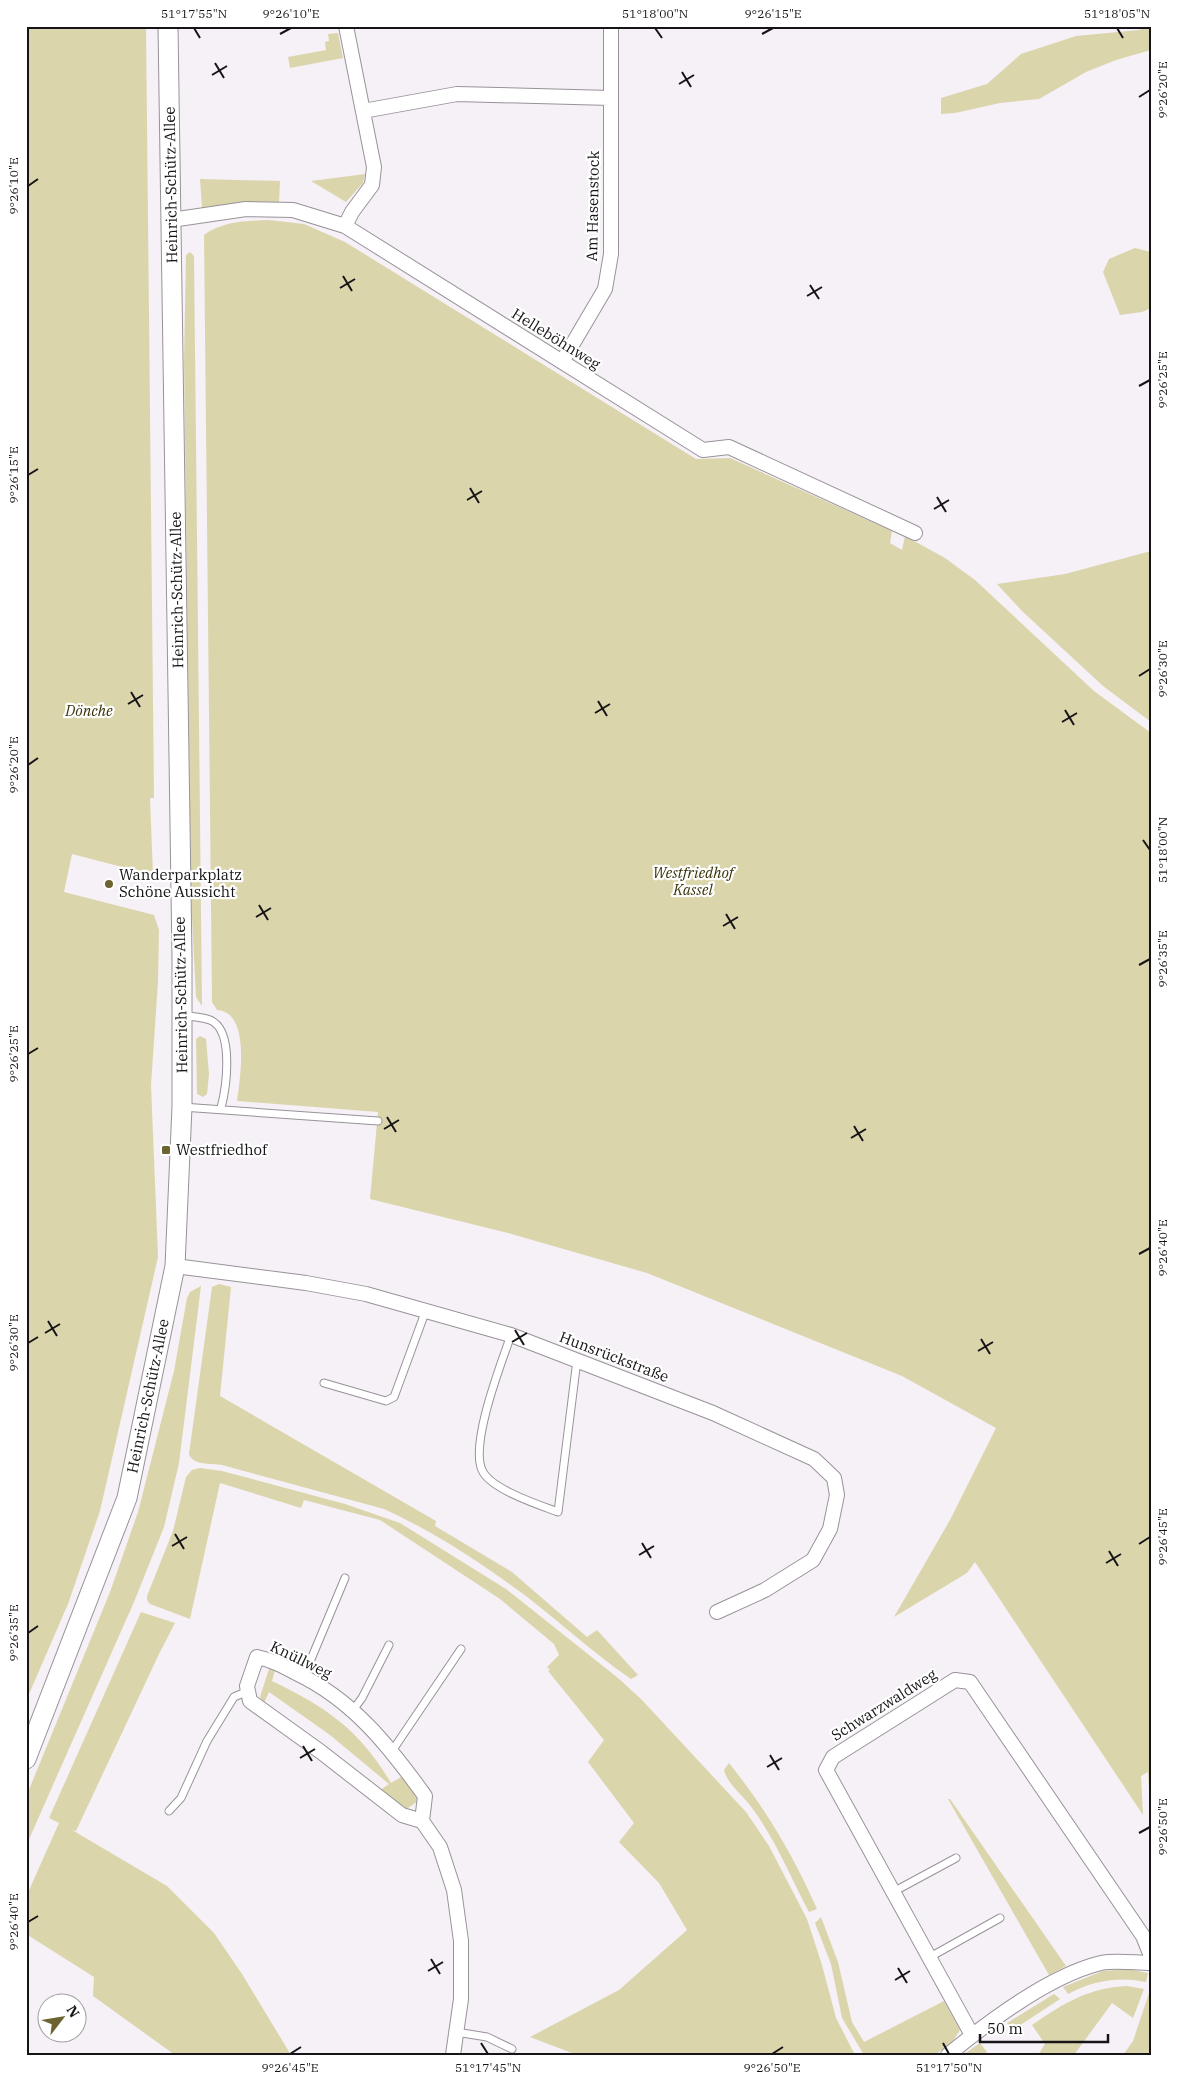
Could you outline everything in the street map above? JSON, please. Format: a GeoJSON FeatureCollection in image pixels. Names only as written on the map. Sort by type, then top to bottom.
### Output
{"type":"FeatureCollection","features":[{"type":"Feature","properties":{"kind":"main road","name":"Heinrich-Schütz-Allee"},"geometry":{"type":"LineString","coordinates":[[26,1759],[127,1498],[175,1266],[182,1107],[182,1015],[168,26]]}},
{"type":"Feature","properties":{"kind":"street"},"geometry":{"type":"LineString","coordinates":[[345,226],[352,212],[372,185],[374,167],[346,26]]}},
{"type":"Feature","properties":{"kind":"street","name":"Am Hasenstock"},"geometry":{"type":"LineString","coordinates":[[562,362],[605,289],[611,254],[611,26]]}},
{"type":"Feature","properties":{"kind":"street"},"geometry":{"type":"LineString","coordinates":[[363,111],[457,94],[611,98]]}},
{"type":"Feature","properties":{"kind":"street","name":"Helleböhnweg"},"geometry":{"type":"LineString","coordinates":[[171,220],[246,209],[293,210],[345,226],[703,450],[729,447],[915,533]]}},
{"type":"Feature","properties":{"kind":"street","name":"Hunsrückstraße"},"geometry":{"type":"LineString","coordinates":[[175,1266],[366,1294],[511,1335],[714,1413],[814,1459],[834,1478],[837,1495],[830,1529],[813,1560],[765,1590],[717,1612]]}},
{"type":"Feature","properties":{"kind":"street","name":"Knüllweg"},"geometry":{"type":"LineString","coordinates":[[248,1691],[247,1686],[257,1657],[269,1659],[320,1684],[353,1710],[392,1751],[425,1796],[422,1821]]}},
{"type":"Feature","properties":{"kind":"street","name":"Schwarzwaldweg"},"geometry":{"type":"LineString","coordinates":[[972,2036],[826,1770],[833,1757],[955,1680],[970,1682],[1143,1936],[1151,1956]]}},
{"type":"Feature","properties":{"kind":"street"},"geometry":{"type":"LineString","coordinates":[[248,1691],[250,1701],[321,1752],[402,1815],[422,1821],[440,1847],[454,1890],[461,1941],[461,1998],[453,2055]]}},
{"type":"Feature","properties":{"kind":"street"},"geometry":{"type":"LineString","coordinates":[[948,2055],[972,2036],[1074,1971],[1103,1963],[1151,1963]]}},
{"type":"Feature","properties":{"kind":"lane"},"geometry":{"type":"LineString","coordinates":[[182,1015],[211,1020],[221,1030],[226,1046],[226,1086],[221,1108]]}},
{"type":"Feature","properties":{"kind":"lane"},"geometry":{"type":"LineString","coordinates":[[182,1107],[221,1108],[378,1121]]}},
{"type":"Feature","properties":{"kind":"lane"},"geometry":{"type":"LineString","coordinates":[[324,1383],[386,1401],[394,1397],[426,1310]]}},
{"type":"Feature","properties":{"kind":"lane"},"geometry":{"type":"LineString","coordinates":[[511,1335],[486,1410],[479,1453],[482,1471],[498,1485],[520,1498],[558,1512],[576,1359]]}},
{"type":"Feature","properties":{"kind":"lane"},"geometry":{"type":"LineString","coordinates":[[304,1676],[345,1578]]}},
{"type":"Feature","properties":{"kind":"lane"},"geometry":{"type":"LineString","coordinates":[[353,1710],[362,1698],[389,1645]]}},
{"type":"Feature","properties":{"kind":"lane"},"geometry":{"type":"LineString","coordinates":[[392,1751],[461,1649]]}},
{"type":"Feature","properties":{"kind":"lane"},"geometry":{"type":"LineString","coordinates":[[170,1811],[181,1798],[207,1741],[234,1697],[248,1691]]}},
{"type":"Feature","properties":{"kind":"lane"},"geometry":{"type":"LineString","coordinates":[[893,1892],[956,1858]]}},
{"type":"Feature","properties":{"kind":"lane"},"geometry":{"type":"LineString","coordinates":[[930,1957],[1000,1918]]}},
{"type":"Feature","properties":{"kind":"lane"},"geometry":{"type":"LineString","coordinates":[[456,2032],[487,2037],[512,2049]]}},
{"type":"Feature","properties":{"kind":"green space","name":"Dönche"},"geometry":{"type":"Polygon","coordinates":[[[26,26],[146,26],[154,798],[150,798],[153,875],[72,854],[64,892],[154,915],[159,930],[158,982],[151,1085],[158,1257],[100,1511],[68,1604],[26,1701],[26,26]]]}},
{"type":"Feature","properties":{"kind":"green space"},"geometry":{"type":"Polygon","coordinates":[[[1151,26],[1151,50],[1116,60],[1086,72],[1039,99],[1000,103],[955,113],[941,114],[941,98],[987,84],[1021,54],[1076,36],[1139,30],[1151,26]]]}},
{"type":"Feature","properties":{"kind":"green space"},"geometry":{"type":"Polygon","coordinates":[[[338,33],[343,58],[290,68],[288,57],[326,50],[325,42],[329,41],[328,34],[338,33]]]}},
{"type":"Feature","properties":{"kind":"green space"},"geometry":{"type":"Polygon","coordinates":[[[365,174],[363,183],[346,202],[311,181],[365,174]]]}},
{"type":"Feature","properties":{"kind":"green space"},"geometry":{"type":"Polygon","coordinates":[[[200,179],[280,181],[279,203],[259,202],[202,208],[200,179]]]}},
{"type":"Feature","properties":{"kind":"green space","name":"Westfriedhof Kassel"},"geometry":{"type":"Polygon","coordinates":[[[269,220],[304,224],[345,242],[696,459],[730,458],[892,531],[890,543],[902,550],[905,536],[945,558],[975,580],[1094,691],[1151,733],[1151,1821],[1148,1772],[1141,1776],[1143,1815],[975,1562],[967,1573],[894,1617],[950,1520],[996,1428],[902,1376],[647,1273],[508,1233],[370,1199],[378,1112],[237,1101],[241,1063],[239,1034],[235,1022],[228,1014],[217,1010],[212,1002],[204,235],[227,224],[269,220]]]}},
{"type":"Feature","properties":{"kind":"green space"},"geometry":{"type":"Polygon","coordinates":[[[1135,248],[1151,252],[1151,308],[1142,312],[1120,315],[1103,272],[1109,259],[1135,248]]]}},
{"type":"Feature","properties":{"kind":"green space"},"geometry":{"type":"Polygon","coordinates":[[[190,252],[194,256],[202,1006],[196,997],[191,897],[184,361],[186,255],[190,252]]]}},
{"type":"Feature","properties":{"kind":"green space"},"geometry":{"type":"Polygon","coordinates":[[[1151,551],[1151,722],[1103,686],[1022,611],[997,584],[1065,574],[1151,551]]]}},
{"type":"Feature","properties":{"kind":"green space"},"geometry":{"type":"Polygon","coordinates":[[[200,1036],[206,1039],[209,1074],[207,1094],[203,1097],[197,1094],[196,1039],[200,1036]]]}},
{"type":"Feature","properties":{"kind":"green space"},"geometry":{"type":"Polygon","coordinates":[[[219,1284],[231,1287],[220,1396],[436,1521],[435,1526],[512,1572],[587,1637],[597,1630],[638,1675],[631,1679],[524,1594],[448,1543],[384,1509],[222,1465],[198,1462],[191,1458],[189,1454],[212,1287],[219,1284]]]}},
{"type":"Feature","properties":{"kind":"green space"},"geometry":{"type":"Polygon","coordinates":[[[201,1286],[179,1463],[164,1527],[134,1602],[26,1846],[26,1797],[110,1592],[138,1512],[174,1371],[187,1298],[190,1292],[201,1286]]]}},
{"type":"Feature","properties":{"kind":"green space"},"geometry":{"type":"Polygon","coordinates":[[[200,1468],[222,1471],[345,1504],[400,1523],[506,1589],[618,1678],[641,1699],[746,1812],[769,1846],[807,1919],[836,2018],[855,2055],[577,2055],[530,2037],[619,1990],[687,1930],[659,1883],[619,1842],[634,1823],[588,1762],[604,1740],[548,1671],[550,1670],[547,1667],[559,1655],[554,1644],[500,1599],[380,1520],[304,1500],[301,1508],[220,1483],[190,1619],[150,1604],[147,1596],[173,1531],[186,1477],[192,1470],[200,1468]]]}},
{"type":"Feature","properties":{"kind":"green space"},"geometry":{"type":"Polygon","coordinates":[[[141,1612],[175,1623],[76,1831],[72,1830],[167,1886],[214,1933],[242,1974],[291,2055],[175,2055],[93,1996],[94,1977],[26,1934],[26,1897],[59,1823],[49,1818],[141,1612]]]}},
{"type":"Feature","properties":{"kind":"green space"},"geometry":{"type":"Polygon","coordinates":[[[269,1669],[275,1670],[272,1681],[309,1700],[354,1734],[367,1748],[391,1783],[403,1776],[418,1801],[405,1810],[380,1790],[389,1784],[330,1735],[269,1692],[264,1703],[260,1697],[269,1669]]]}},
{"type":"Feature","properties":{"kind":"green space"},"geometry":{"type":"Polygon","coordinates":[[[729,1763],[778,1833],[817,1909],[809,1912],[766,1829],[749,1804],[728,1779],[724,1770],[729,1763]]]}},
{"type":"Feature","properties":{"kind":"green space"},"geometry":{"type":"Polygon","coordinates":[[[948,1799],[950,1799],[1066,1966],[1049,1975],[948,1799]]]}},
{"type":"Feature","properties":{"kind":"green space"},"geometry":{"type":"Polygon","coordinates":[[[821,1917],[838,1962],[852,2022],[864,2042],[944,2001],[960,2030],[953,2041],[935,2055],[864,2055],[842,2018],[831,1964],[815,1923],[821,1917]]]}},
{"type":"Feature","properties":{"kind":"green space"},"geometry":{"type":"Polygon","coordinates":[[[1127,1969],[1148,1973],[1146,1982],[1135,1980],[1106,1981],[1068,1994],[1063,1987],[1103,1971],[1127,1969]]]}},
{"type":"Feature","properties":{"kind":"green space"},"geometry":{"type":"Polygon","coordinates":[[[1127,1986],[1144,1989],[1133,2018],[1112,2003],[1074,2055],[1038,2055],[1045,2044],[1032,2025],[1055,2010],[1088,1993],[1127,1986]]]}},
{"type":"Feature","properties":{"kind":"green space"},"geometry":{"type":"Polygon","coordinates":[[[1150,1990],[1151,2055],[1123,2055],[1133,2041],[1150,1990]]]}},
{"type":"Feature","properties":{"kind":"green space"},"geometry":{"type":"Polygon","coordinates":[[[1054,1994],[1060,1999],[1013,2030],[1007,2023],[1054,1994]]]}},
{"type":"Feature","properties":{"kind":"green space"},"geometry":{"type":"Polygon","coordinates":[[[980,2043],[987,2052],[984,2055],[963,2055],[980,2043]]]}},
{"type":"Feature","properties":{"kind":"place","name":"Wanderparkplatz Schöne Aussicht"},"geometry":{"type":"Point","coordinates":[109,884]}},
{"type":"Feature","properties":{"kind":"place","name":"Westfriedhof"},"geometry":{"type":"Point","coordinates":[166,1150]}}]}
